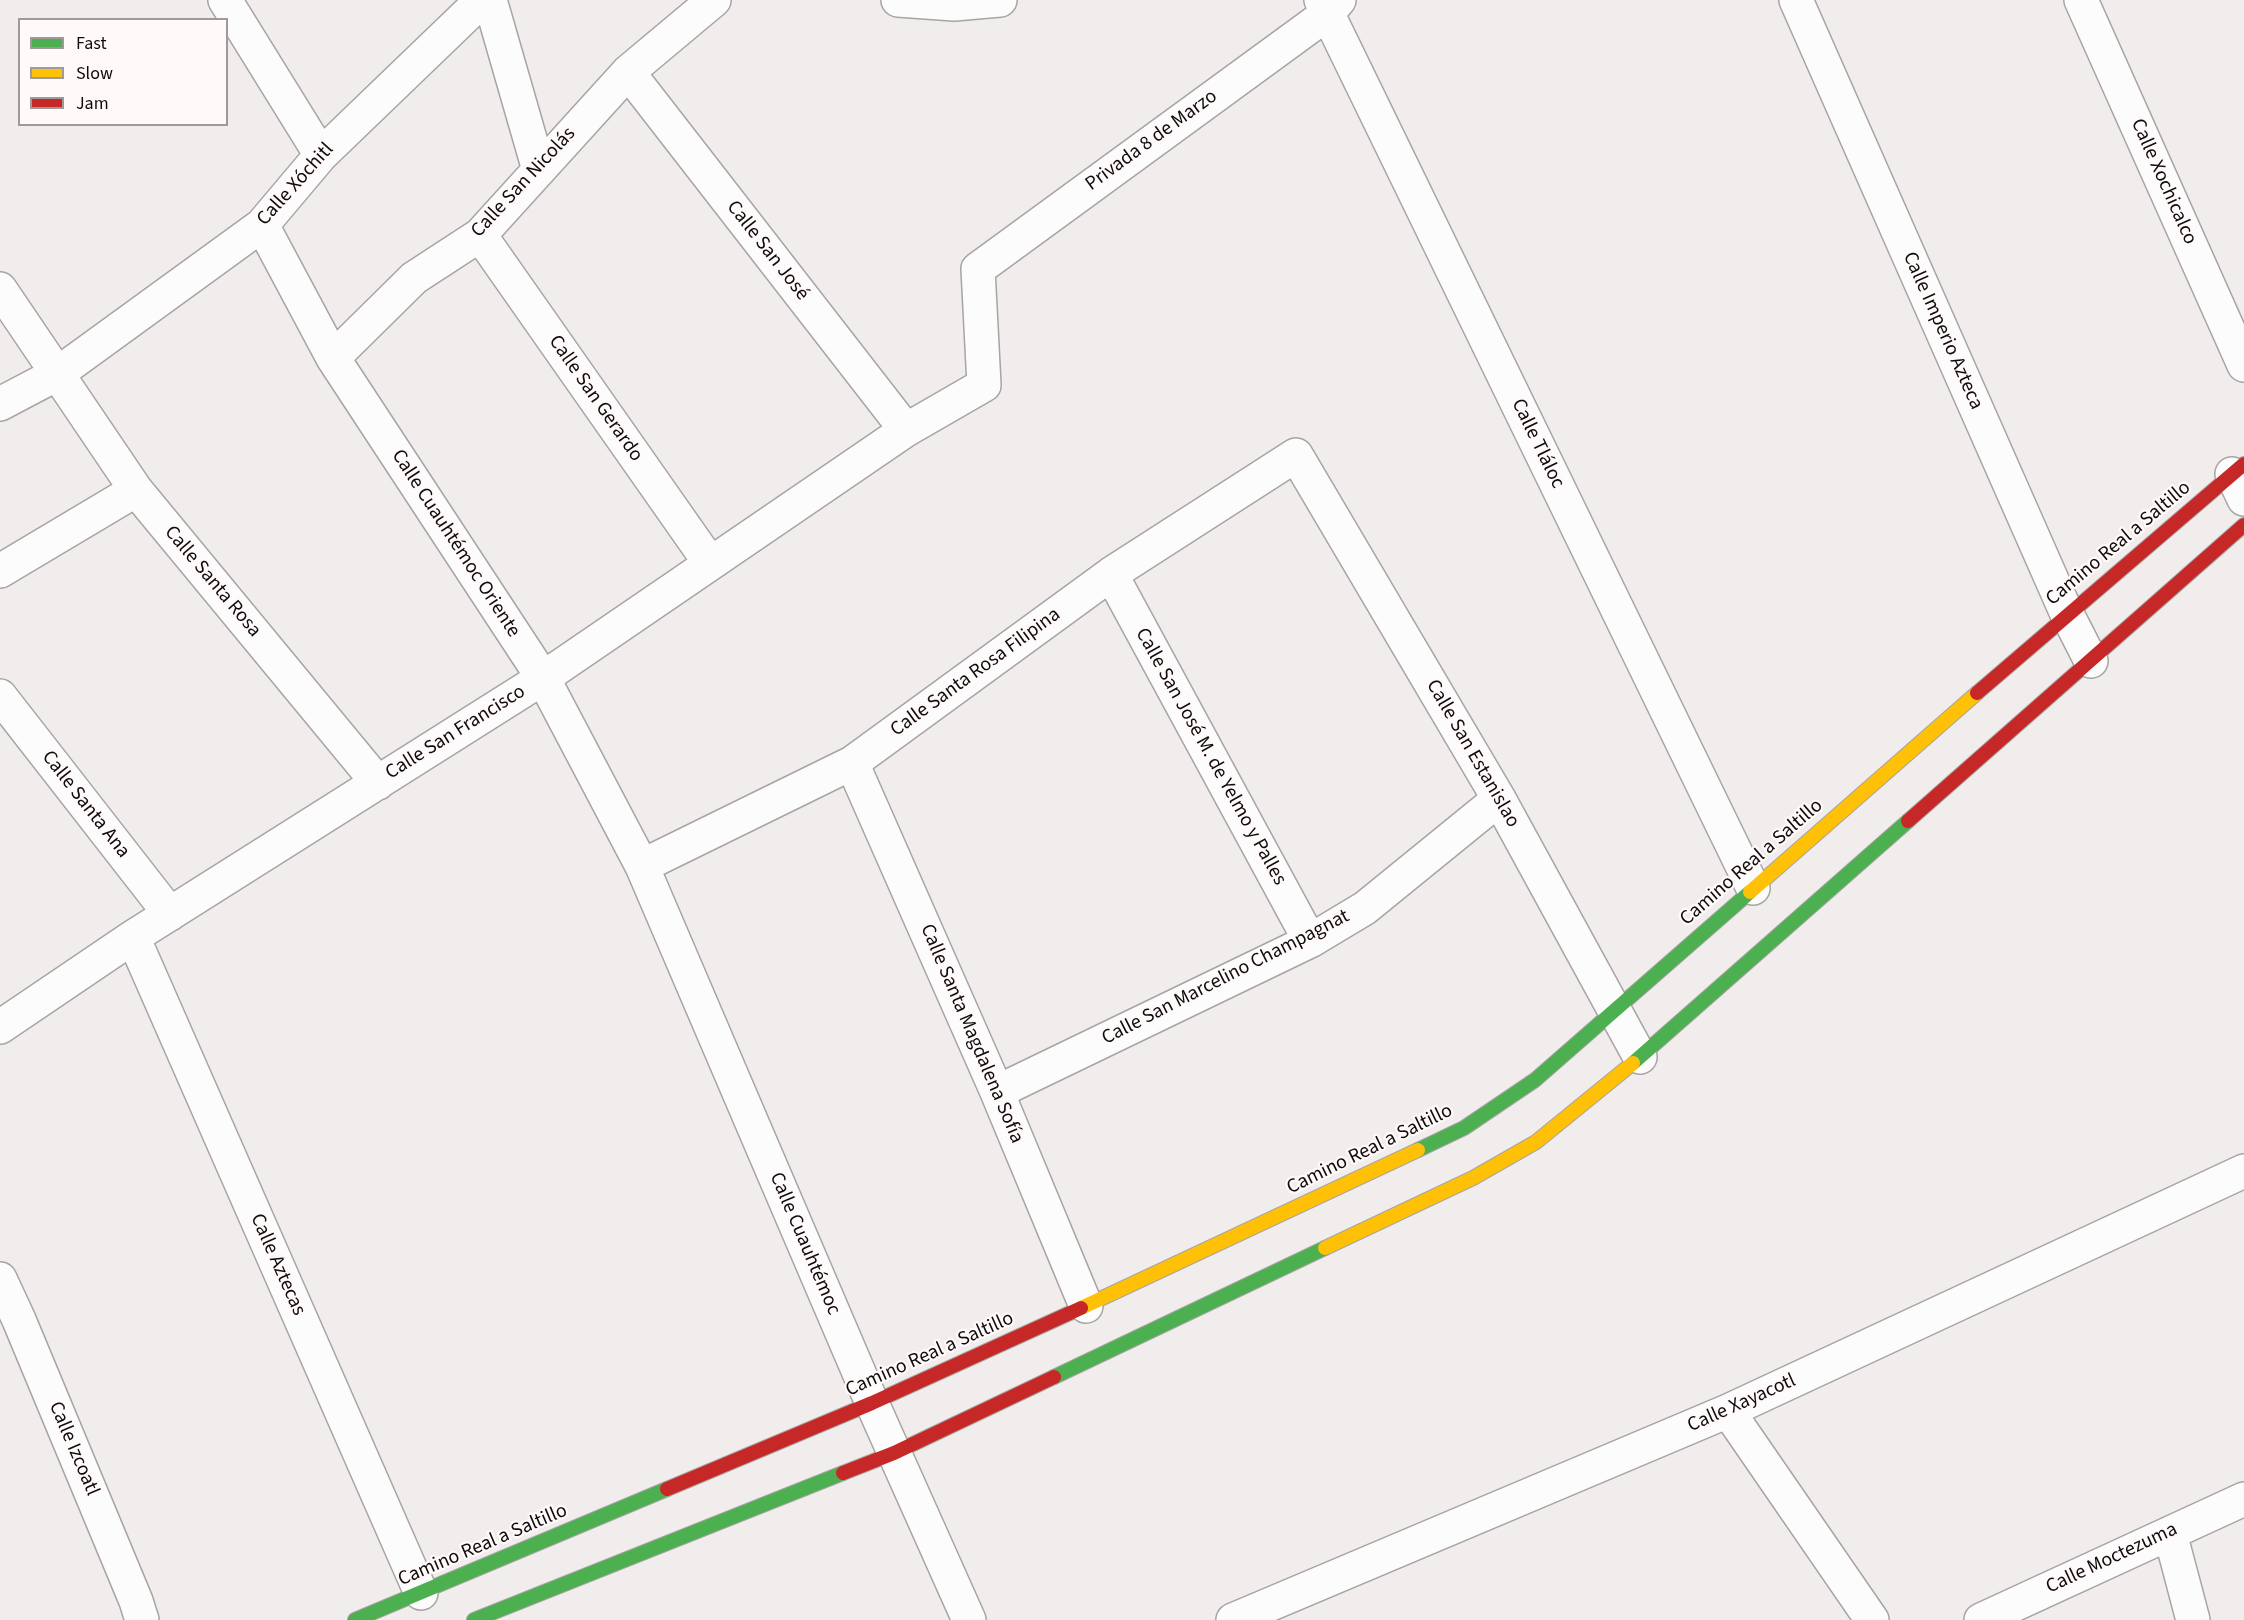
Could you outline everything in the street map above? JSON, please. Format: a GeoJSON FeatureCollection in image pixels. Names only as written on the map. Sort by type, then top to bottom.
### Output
{"type":"FeatureCollection","features":[{"type":"Feature","properties":{"kind":"street"},"geometry":{"type":"LineString","coordinates":[[225,0],[321,155]]}},
{"type":"Feature","properties":{"kind":"street","name":"Calle Xóchitl"},"geometry":{"type":"LineString","coordinates":[[0,404],[57,374],[262,225],[321,155],[482,0]]}},
{"type":"Feature","properties":{"kind":"street"},"geometry":{"type":"LineString","coordinates":[[490,0],[539,170]]}},
{"type":"Feature","properties":{"kind":"street","name":"Calle San Nicolás"},"geometry":{"type":"LineString","coordinates":[[333,358],[414,278],[480,235],[628,72],[714,0]]}},
{"type":"Feature","properties":{"kind":"street"},"geometry":{"type":"LineString","coordinates":[[898,0],[954,4],[998,1]]}},
{"type":"Feature","properties":{"kind":"street","name":"Calle Imperio Azteca"},"geometry":{"type":"LineString","coordinates":[[1796,0],[2067,614],[2091,661]]}},
{"type":"Feature","properties":{"kind":"street","name":"Calle Xochicalco"},"geometry":{"type":"LineString","coordinates":[[2081,0],[2244,365]]}},
{"type":"Feature","properties":{"kind":"street","name":"Privada 8 de Marzo"},"geometry":{"type":"LineString","coordinates":[[978,269],[1329,4]]}},
{"type":"Feature","properties":{"kind":"street","name":"Calle Tláloc"},"geometry":{"type":"LineString","coordinates":[[1329,4],[1753,888]]}},
{"type":"Feature","properties":{"kind":"street","name":"Calle San José"},"geometry":{"type":"LineString","coordinates":[[628,72],[906,430]]}},
{"type":"Feature","properties":{"kind":"street","name":"Calle Cuauhtémoc Oriente"},"geometry":{"type":"LineString","coordinates":[[262,225],[333,358],[543,678],[642,866]]}},
{"type":"Feature","properties":{"kind":"street","name":"Calle San Gerardo"},"geometry":{"type":"LineString","coordinates":[[480,235],[710,563]]}},
{"type":"Feature","properties":{"kind":"street","name":"Calle San Francisco"},"geometry":{"type":"LineString","coordinates":[[0,1027],[133,937],[543,678],[906,430],[984,385],[978,269]]}},
{"type":"Feature","properties":{"kind":"street","name":"Calle Santa Rosa"},"geometry":{"type":"LineString","coordinates":[[0,289],[136,490],[378,783]]}},
{"type":"Feature","properties":{"kind":"street","name":"Calle Santa Rosa Filipina"},"geometry":{"type":"LineString","coordinates":[[642,866],[852,763],[1111,574],[1296,455]]}},
{"type":"Feature","properties":{"kind":"street","name":"Calle San Estanislao"},"geometry":{"type":"LineString","coordinates":[[1296,455],[1499,799],[1640,1057]]}},
{"type":"Feature","properties":{"kind":"street","name":"Camino Real a Saltillo"},"geometry":{"type":"LineString","coordinates":[[355,1620],[872,1403],[1086,1306],[1464,1128],[1535,1080],[2067,614],[2240,479]]}},
{"type":"Feature","properties":{"kind":"street"},"geometry":{"type":"LineString","coordinates":[[0,571],[136,490]]}},
{"type":"Feature","properties":{"kind":"street"},"geometry":{"type":"LineString","coordinates":[[474,1620],[894,1453],[1473,1178],[1536,1142],[1640,1057],[2244,525]]}},
{"type":"Feature","properties":{"kind":"street","name":"Calle San José M. de Yelmo y Palles"},"geometry":{"type":"LineString","coordinates":[[1111,574],[1310,941]]}},
{"type":"Feature","properties":{"kind":"street","name":"Calle Santa Ana"},"geometry":{"type":"LineString","coordinates":[[0,696],[170,914]]}},
{"type":"Feature","properties":{"kind":"street","name":"Calle Santa Magdalena Sofía"},"geometry":{"type":"LineString","coordinates":[[852,763],[997,1092],[1086,1306]]}},
{"type":"Feature","properties":{"kind":"street","name":"Calle San Marcelino Champagnat"},"geometry":{"type":"LineString","coordinates":[[997,1092],[1310,941],[1365,908],[1499,799]]}},
{"type":"Feature","properties":{"kind":"street","name":"Calle Cuauhtémoc"},"geometry":{"type":"LineString","coordinates":[[642,866],[872,1403],[969,1620]]}},
{"type":"Feature","properties":{"kind":"street","name":"Calle Aztecas"},"geometry":{"type":"LineString","coordinates":[[133,937],[421,1593]]}},
{"type":"Feature","properties":{"kind":"street","name":"Calle Xayacotl"},"geometry":{"type":"LineString","coordinates":[[1233,1620],[1728,1411],[2244,1171]]}},
{"type":"Feature","properties":{"kind":"street","name":"Calle Izcoatl"},"geometry":{"type":"LineString","coordinates":[[0,1279],[10,1324],[136,1600],[142,1620]]}},
{"type":"Feature","properties":{"kind":"street"},"geometry":{"type":"LineString","coordinates":[[1728,1411],[1872,1620]]}},
{"type":"Feature","properties":{"kind":"street","name":"Calle Moctezuma"},"geometry":{"type":"LineString","coordinates":[[1981,1620],[2244,1499]]}},
{"type":"Feature","properties":{"kind":"street"},"geometry":{"type":"LineString","coordinates":[[2170,1533],[2193,1620]]}},
{"type":"Feature","properties":{"kind":"traffic: fast"},"geometry":{"type":"LineString","coordinates":[[1633,1063],[1908,821]]}},
{"type":"Feature","properties":{"kind":"traffic: fast"},"geometry":{"type":"LineString","coordinates":[[1418,1150],[1464,1128],[1535,1080],[1750,892]]}},
{"type":"Feature","properties":{"kind":"traffic: fast"},"geometry":{"type":"LineString","coordinates":[[1054,1377],[1325,1248]]}},
{"type":"Feature","properties":{"kind":"traffic: fast"},"geometry":{"type":"LineString","coordinates":[[474,1620],[843,1473]]}},
{"type":"Feature","properties":{"kind":"traffic: fast"},"geometry":{"type":"LineString","coordinates":[[355,1620],[667,1489]]}},
{"type":"Feature","properties":{"kind":"traffic: slow"},"geometry":{"type":"LineString","coordinates":[[1750,892],[1977,693]]}},
{"type":"Feature","properties":{"kind":"traffic: slow"},"geometry":{"type":"LineString","coordinates":[[1325,1248],[1473,1178],[1536,1142],[1633,1063]]}},
{"type":"Feature","properties":{"kind":"traffic: slow"},"geometry":{"type":"LineString","coordinates":[[1081,1308],[1418,1150]]}},
{"type":"Feature","properties":{"kind":"traffic: jam"},"geometry":{"type":"LineString","coordinates":[[1977,693],[2244,464]]}},
{"type":"Feature","properties":{"kind":"traffic: jam"},"geometry":{"type":"LineString","coordinates":[[1908,821],[2244,525]]}},
{"type":"Feature","properties":{"kind":"traffic: jam"},"geometry":{"type":"LineString","coordinates":[[667,1489],[872,1403],[1081,1308]]}},
{"type":"Feature","properties":{"kind":"traffic: jam"},"geometry":{"type":"LineString","coordinates":[[843,1473],[894,1453],[1054,1377]]}}]}
